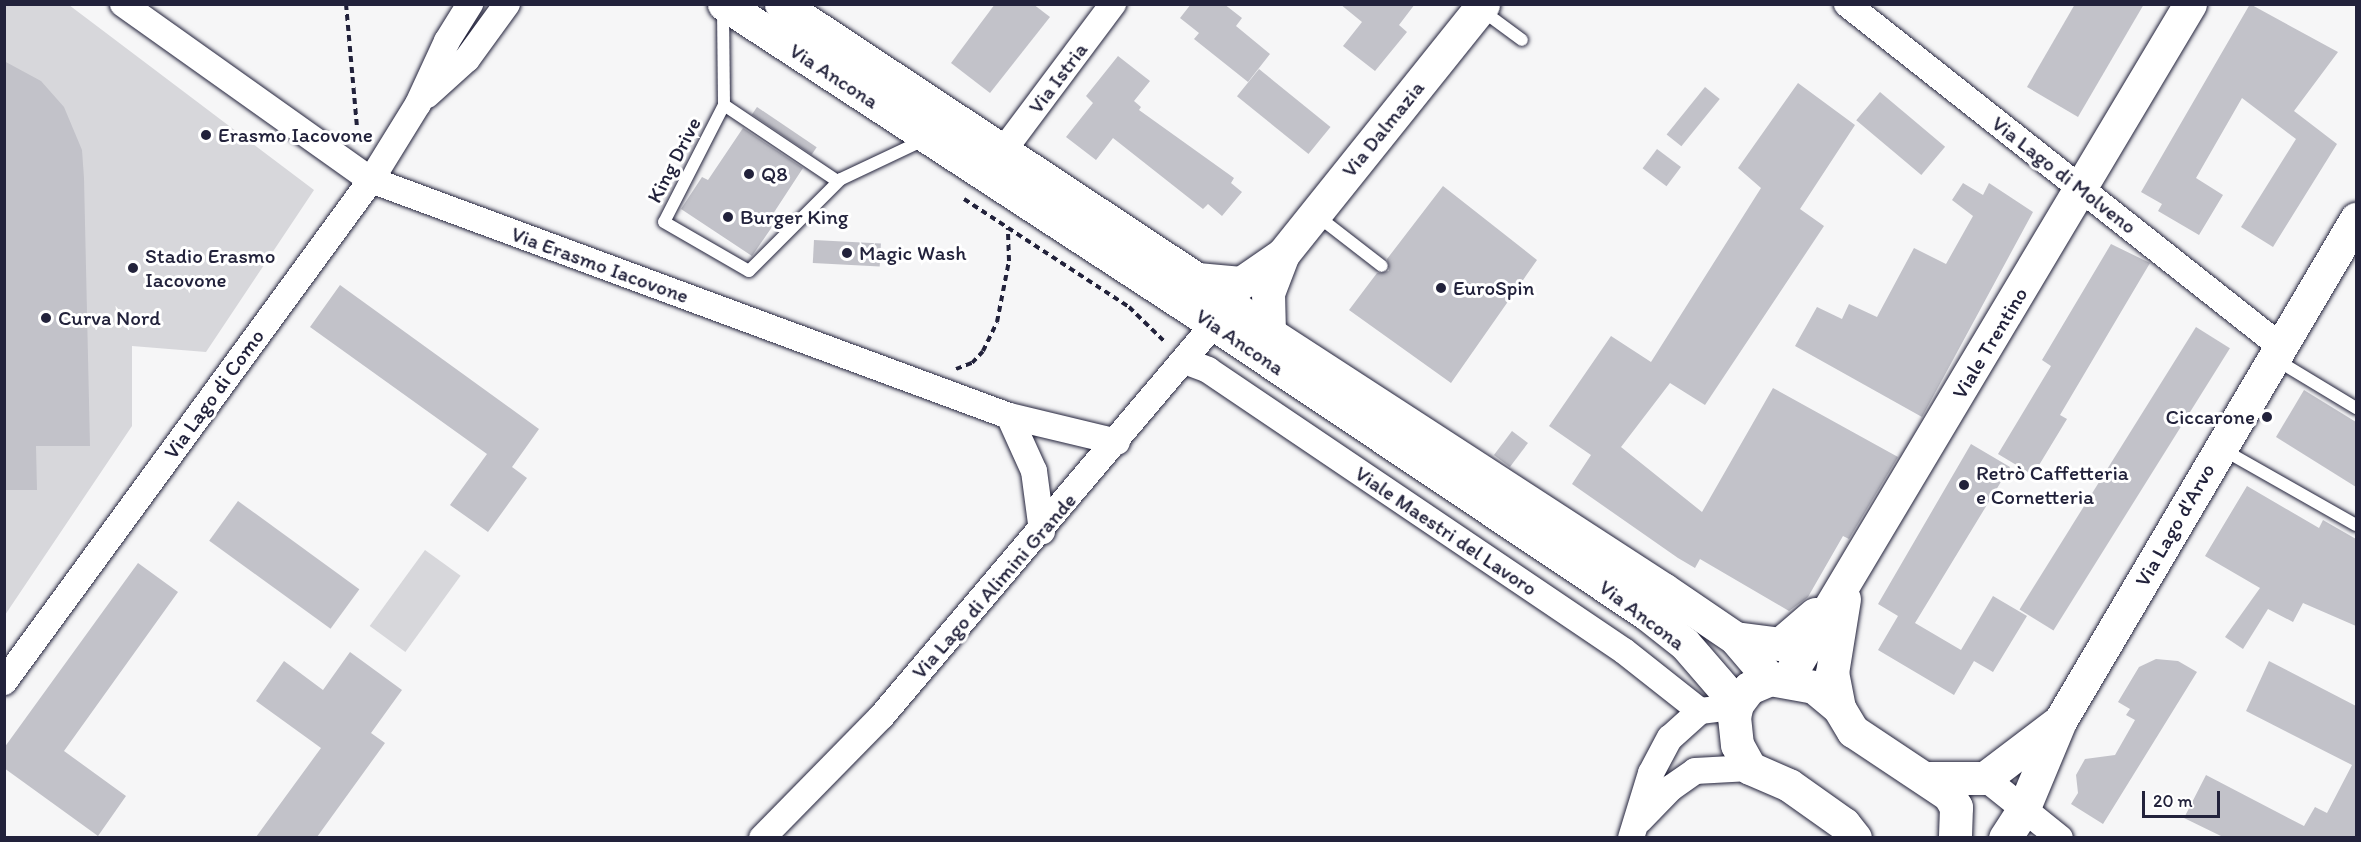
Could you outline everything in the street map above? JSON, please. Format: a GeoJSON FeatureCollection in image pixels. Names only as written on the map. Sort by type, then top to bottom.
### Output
{"type":"FeatureCollection","features":[{"type":"Feature","properties":{"kind":"street","name":"Via Erasmo Iacovone"},"geometry":{"type":"LineString","coordinates":[[123,4],[371,180],[1010,416],[1117,441]]}},
{"type":"Feature","properties":{"kind":"street","name":"Via Lago di Como"},"geometry":{"type":"LineString","coordinates":[[4,681],[371,180],[418,104],[447,41],[470,4]]}},
{"type":"Feature","properties":{"kind":"street","name":"Via Lago di Como"},"geometry":{"type":"LineString","coordinates":[[418,104],[467,59],[507,4]]}},
{"type":"Feature","properties":{"kind":"street","name":"Via Ancona"},"geometry":{"type":"LineString","coordinates":[[723,4],[1214,324],[1647,614],[1686,644],[1736,710]]}},
{"type":"Feature","properties":{"kind":"street","name":"Via Ancona"},"geometry":{"type":"LineString","coordinates":[[781,4],[1197,279],[1269,333],[1735,638],[1778,679]]}},
{"type":"Feature","properties":{"kind":"street","name":"Via Istria"},"geometry":{"type":"LineString","coordinates":[[1003,152],[1113,4]]}},
{"type":"Feature","properties":{"kind":"street","name":"Via Lago di Molveno"},"geometry":{"type":"LineString","coordinates":[[1846,4],[2082,189],[2276,352]]}},
{"type":"Feature","properties":{"kind":"street","name":"Viale Trentino"},"geometry":{"type":"LineString","coordinates":[[1778,679],[1850,574],[2082,189],[2190,4]]}},
{"type":"Feature","properties":{"kind":"street","name":"Via Dalmazia"},"geometry":{"type":"LineString","coordinates":[[1197,279],[1241,283],[1283,254],[1481,6]]}},
{"type":"Feature","properties":{"kind":"street","name":"Via Lago d'Arvo"},"geometry":{"type":"LineString","coordinates":[[2005,837],[2023,810],[2060,721],[2356,219]]}},
{"type":"Feature","properties":{"kind":"street","name":"Via Dalmazia"},"geometry":{"type":"LineString","coordinates":[[1269,333],[1268,293],[1283,254]]}},
{"type":"Feature","properties":{"kind":"street","name":"Via Lago di Alimini Grande"},"geometry":{"type":"LineString","coordinates":[[762,837],[881,717],[1042,531],[1214,324]]}},
{"type":"Feature","properties":{"kind":"street","name":"Viale Maestri del Lavoro"},"geometry":{"type":"LineString","coordinates":[[1185,361],[1208,370],[1614,644],[1700,711]]}},
{"type":"Feature","properties":{"kind":"street"},"geometry":{"type":"LineString","coordinates":[[1010,416],[1034,471],[1042,531]]}},
{"type":"Feature","properties":{"kind":"street","name":"Via Ancona"},"geometry":{"type":"LineString","coordinates":[[1735,638],[1780,644],[1804,627],[1850,574]]}},
{"type":"Feature","properties":{"kind":"street"},"geometry":{"type":"LineString","coordinates":[[1839,708],[1832,673],[1836,633],[1850,574]]}},
{"type":"Feature","properties":{"kind":"street"},"geometry":{"type":"LineString","coordinates":[[1750,768],[1737,745],[1736,710],[1749,688],[1778,679],[1814,687],[1839,708],[1853,731],[1892,760],[1927,778],[1949,795],[1955,822],[1968,837]]}},
{"type":"Feature","properties":{"kind":"street"},"geometry":{"type":"LineString","coordinates":[[1634,830],[1656,764],[1670,738],[1700,711],[1736,710]]}},
{"type":"Feature","properties":{"kind":"street"},"geometry":{"type":"LineString","coordinates":[[1927,778],[1985,778],[2060,721]]}},
{"type":"Feature","properties":{"kind":"street"},"geometry":{"type":"LineString","coordinates":[[1634,830],[1671,788],[1695,771],[1750,768],[1790,784],[1849,833]]}},
{"type":"Feature","properties":{"kind":"street"},"geometry":{"type":"LineString","coordinates":[[1985,778],[2060,837]]}},
{"type":"Feature","properties":{"kind":"lane"},"geometry":{"type":"LineString","coordinates":[[723,4],[724,105],[837,181],[929,138]]}},
{"type":"Feature","properties":{"kind":"lane"},"geometry":{"type":"LineString","coordinates":[[1481,6],[1522,40]]}},
{"type":"Feature","properties":{"kind":"lane","name":"King Drive"},"geometry":{"type":"LineString","coordinates":[[724,105],[664,222],[749,271],[841,178]]}},
{"type":"Feature","properties":{"kind":"lane"},"geometry":{"type":"LineString","coordinates":[[1315,214],[1382,266]]}},
{"type":"Feature","properties":{"kind":"lane"},"geometry":{"type":"LineString","coordinates":[[2276,352],[2356,408]]}},
{"type":"Feature","properties":{"kind":"lane"},"geometry":{"type":"LineString","coordinates":[[2220,448],[2356,525]]}},
{"type":"Feature","properties":{"kind":"path"},"geometry":{"type":"LineString","coordinates":[[346,4],[357,128]]}},
{"type":"Feature","properties":{"kind":"path"},"geometry":{"type":"LineString","coordinates":[[961,197],[1129,307],[1185,361]]}},
{"type":"Feature","properties":{"kind":"path"},"geometry":{"type":"LineString","coordinates":[[944,369],[972,363],[991,334],[1005,293],[1007,228]]}},
{"type":"Feature","properties":{"kind":"shaded area","name":"Stadio Erasmo Iacovone"},"geometry":{"type":"Polygon","coordinates":[[[5,5],[69,5],[314,190],[206,352],[132,346],[132,426],[5,615],[5,5]]]}},
{"type":"Feature","properties":{"kind":"shaded area"},"geometry":{"type":"Polygon","coordinates":[[[425,550],[461,576],[405,652],[370,626],[425,550]]]}},
{"type":"Feature","properties":{"kind":"building"},"geometry":{"type":"Polygon","coordinates":[[[995,4],[1033,4],[1050,17],[990,93],[951,63],[995,4]]]}},
{"type":"Feature","properties":{"kind":"building"},"geometry":{"type":"Polygon","coordinates":[[[1191,4],[1224,4],[1242,18],[1236,26],[1270,54],[1248,82],[1194,39],[1199,33],[1180,18],[1191,4]]]}},
{"type":"Feature","properties":{"kind":"building"},"geometry":{"type":"Polygon","coordinates":[[[1340,4],[1415,4],[1399,25],[1407,32],[1375,71],[1343,46],[1362,22],[1340,4]]]}},
{"type":"Feature","properties":{"kind":"building"},"geometry":{"type":"Polygon","coordinates":[[[2075,4],[2144,4],[2078,117],[2027,87],[2075,4]]]}},
{"type":"Feature","properties":{"kind":"building"},"geometry":{"type":"Polygon","coordinates":[[[2250,4],[2338,52],[2294,111],[2337,144],[2273,247],[2241,227],[2296,139],[2242,98],[2196,178],[2223,195],[2199,235],[2158,211],[2162,204],[2141,192],[2250,4]]]}},
{"type":"Feature","properties":{"kind":"building"},"geometry":{"type":"Polygon","coordinates":[[[1118,56],[1150,81],[1134,101],[1141,107],[1139,110],[1234,178],[1231,183],[1242,192],[1222,216],[1208,204],[1203,209],[1113,138],[1096,160],[1066,137],[1093,103],[1086,96],[1118,56]]]}},
{"type":"Feature","properties":{"kind":"building","name":"Curva Nord"},"geometry":{"type":"Polygon","coordinates":[[[4,61],[41,81],[64,107],[82,150],[90,446],[36,446],[37,490],[4,490],[4,61]]]}},
{"type":"Feature","properties":{"kind":"building"},"geometry":{"type":"Polygon","coordinates":[[[1259,69],[1330,127],[1308,154],[1237,96],[1259,69]]]}},
{"type":"Feature","properties":{"kind":"building"},"geometry":{"type":"Polygon","coordinates":[[[1798,83],[1855,125],[1800,209],[1824,226],[1705,405],[1670,383],[1621,447],[1702,512],[1773,388],[1898,457],[1849,539],[1843,536],[1808,597],[1789,611],[1700,559],[1695,568],[1572,484],[1591,455],[1549,426],[1611,336],[1651,362],[1761,188],[1738,168],[1798,83]]]}},
{"type":"Feature","properties":{"kind":"building"},"geometry":{"type":"Polygon","coordinates":[[[1705,87],[1720,99],[1681,146],[1667,134],[1705,87]]]}},
{"type":"Feature","properties":{"kind":"building"},"geometry":{"type":"Polygon","coordinates":[[[1880,92],[1945,147],[1921,175],[1856,120],[1880,92]]]}},
{"type":"Feature","properties":{"kind":"building"},"geometry":{"type":"Polygon","coordinates":[[[757,107],[817,147],[812,155],[752,114],[757,107]]]}},
{"type":"Feature","properties":{"kind":"building"},"geometry":{"type":"Polygon","coordinates":[[[743,128],[803,168],[769,220],[774,224],[752,256],[681,209],[702,177],[708,180],[743,128]]]}},
{"type":"Feature","properties":{"kind":"building"},"geometry":{"type":"Polygon","coordinates":[[[1657,149],[1681,167],[1667,186],[1643,168],[1657,149]]]}},
{"type":"Feature","properties":{"kind":"building"},"geometry":{"type":"Polygon","coordinates":[[[1963,183],[1983,195],[1989,183],[2033,212],[1922,417],[1795,346],[1817,307],[1842,319],[1849,304],[1877,317],[1914,248],[1946,264],[1973,216],[1952,200],[1963,183]]]}},
{"type":"Feature","properties":{"kind":"building","name":"EuroSpin"},"geometry":{"type":"Polygon","coordinates":[[[1443,186],[1537,260],[1451,383],[1349,310],[1377,273],[1389,271],[1387,259],[1443,186]]]}},
{"type":"Feature","properties":{"kind":"building","name":"Magic Wash"},"geometry":{"type":"Polygon","coordinates":[[[814,240],[881,244],[880,266],[813,263],[814,240]]]}},
{"type":"Feature","properties":{"kind":"building"},"geometry":{"type":"Polygon","coordinates":[[[2111,244],[2150,263],[2060,415],[2067,419],[2033,475],[1998,454],[2051,366],[2042,360],[2111,244]]]}},
{"type":"Feature","properties":{"kind":"building"},"geometry":{"type":"Polygon","coordinates":[[[340,285],[539,429],[512,467],[527,478],[488,532],[450,505],[487,454],[310,327],[340,285]]]}},
{"type":"Feature","properties":{"kind":"building"},"geometry":{"type":"Polygon","coordinates":[[[2196,327],[2230,348],[2053,631],[2020,609],[2196,327]]]}},
{"type":"Feature","properties":{"kind":"building"},"geometry":{"type":"Polygon","coordinates":[[[2304,390],[2356,422],[2356,487],[2276,437],[2304,390]]]}},
{"type":"Feature","properties":{"kind":"building"},"geometry":{"type":"Polygon","coordinates":[[[1512,431],[1528,443],[1510,467],[1494,455],[1512,431]]]}},
{"type":"Feature","properties":{"kind":"building"},"geometry":{"type":"Polygon","coordinates":[[[1971,444],[2010,467],[1915,623],[1961,650],[1993,596],[2027,616],[1993,672],[1974,661],[1954,695],[1878,650],[1898,616],[1878,604],[1971,444]]]}},
{"type":"Feature","properties":{"kind":"building"},"geometry":{"type":"Polygon","coordinates":[[[2247,486],[2319,528],[2323,520],[2356,539],[2356,626],[2303,603],[2293,622],[2268,609],[2243,649],[2225,637],[2260,588],[2205,556],[2247,486]]]}},
{"type":"Feature","properties":{"kind":"building"},"geometry":{"type":"Polygon","coordinates":[[[238,501],[359,589],[331,629],[209,541],[238,501]]]}},
{"type":"Feature","properties":{"kind":"building"},"geometry":{"type":"Polygon","coordinates":[[[138,563],[178,592],[64,751],[126,796],[98,836],[4,768],[4,748],[138,563]]]}},
{"type":"Feature","properties":{"kind":"building"},"geometry":{"type":"Polygon","coordinates":[[[350,652],[402,690],[371,733],[385,743],[317,837],[256,837],[321,748],[256,701],[284,661],[323,690],[350,652]]]}},
{"type":"Feature","properties":{"kind":"building"},"geometry":{"type":"Polygon","coordinates":[[[2156,659],[2178,661],[2197,672],[2103,824],[2071,804],[2078,793],[2076,775],[2085,759],[2115,755],[2135,720],[2126,715],[2130,709],[2118,702],[2139,667],[2156,659]]]}},
{"type":"Feature","properties":{"kind":"building"},"geometry":{"type":"Polygon","coordinates":[[[2269,661],[2356,706],[2356,837],[2223,837],[2184,818],[2206,775],[2304,826],[2315,807],[2327,813],[2352,765],[2246,711],[2269,661]]]}},
{"type":"Feature","properties":{"kind":"place","name":"Erasmo Iacovone"},"geometry":{"type":"Point","coordinates":[206,135]}},
{"type":"Feature","properties":{"kind":"place","name":"Q8"},"geometry":{"type":"Point","coordinates":[749,174]}},
{"type":"Feature","properties":{"kind":"place","name":"Burger King"},"geometry":{"type":"Point","coordinates":[728,217]}},
{"type":"Feature","properties":{"kind":"place","name":"Magic Wash"},"geometry":{"type":"Point","coordinates":[847,253]}},
{"type":"Feature","properties":{"kind":"place","name":"Stadio Erasmo Iacovone"},"geometry":{"type":"Point","coordinates":[133,268]}},
{"type":"Feature","properties":{"kind":"place","name":"EuroSpin"},"geometry":{"type":"Point","coordinates":[1441,288]}},
{"type":"Feature","properties":{"kind":"place","name":"Curva Nord"},"geometry":{"type":"Point","coordinates":[46,318]}},
{"type":"Feature","properties":{"kind":"place","name":"Ciccarone"},"geometry":{"type":"Point","coordinates":[2267,417]}},
{"type":"Feature","properties":{"kind":"place","name":"Retrò Caffetteria e Cornetteria"},"geometry":{"type":"Point","coordinates":[1964,485]}}]}
